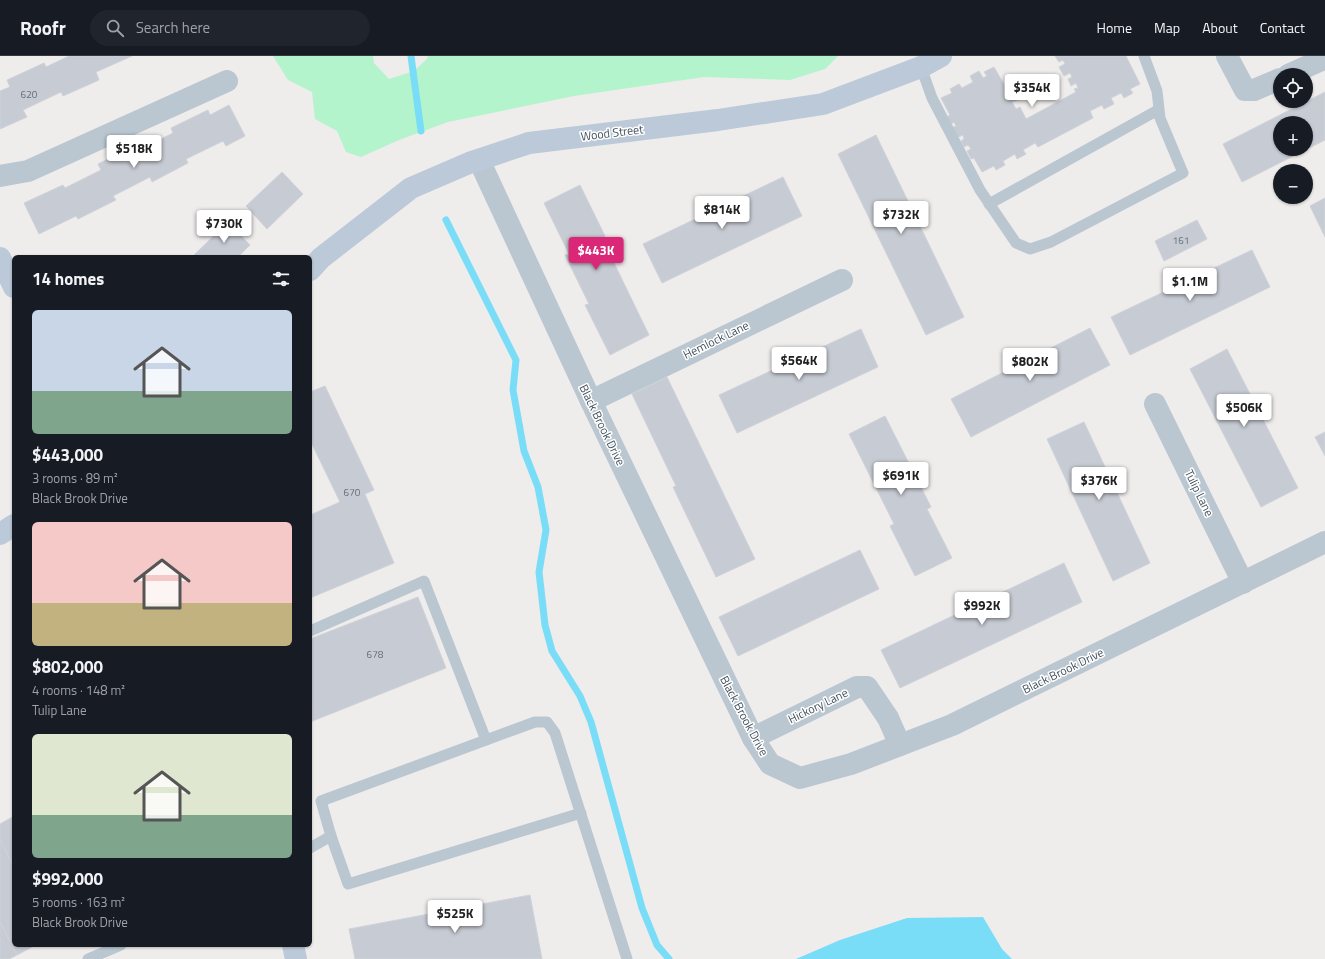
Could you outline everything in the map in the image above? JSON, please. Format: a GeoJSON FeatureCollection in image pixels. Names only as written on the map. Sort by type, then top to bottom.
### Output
{"type":"FeatureCollection","features":[{"type":"Feature","properties":{"kind":"main road","name":"Wood Street"},"geometry":{"type":"LineString","coordinates":[[312,268],[321,258],[411,188],[469,163],[529,143],[718,120],[823,104],[921,67],[941,56]]}},
{"type":"Feature","properties":{"kind":"main road"},"geometry":{"type":"LineString","coordinates":[[0,258],[12,283]]}},
{"type":"Feature","properties":{"kind":"main road"},"geometry":{"type":"LineString","coordinates":[[0,534],[12,526]]}},
{"type":"Feature","properties":{"kind":"main road"},"geometry":{"type":"LineString","coordinates":[[293,947],[296,959]]}},
{"type":"Feature","properties":{"kind":"street"},"geometry":{"type":"LineString","coordinates":[[1227,56],[1245,90],[1254,90],[1273,81]]}},
{"type":"Feature","properties":{"kind":"street"},"geometry":{"type":"LineString","coordinates":[[1304,68],[1324,59],[1325,57]]}},
{"type":"Feature","properties":{"kind":"street"},"geometry":{"type":"LineString","coordinates":[[0,176],[28,171],[227,81]]}},
{"type":"Feature","properties":{"kind":"street","name":"Black Brook Drive"},"geometry":{"type":"LineString","coordinates":[[479,160],[591,400],[753,738],[770,764],[800,778],[851,764],[952,725],[1325,542]]}},
{"type":"Feature","properties":{"kind":"street","name":"Hemlock Lane"},"geometry":{"type":"LineString","coordinates":[[591,400],[842,280]]}},
{"type":"Feature","properties":{"kind":"street","name":"Tulip Lane"},"geometry":{"type":"LineString","coordinates":[[1155,404],[1243,583]]}},
{"type":"Feature","properties":{"kind":"street","name":"Hickory Lane"},"geometry":{"type":"LineString","coordinates":[[753,738],[857,687],[867,687],[888,718],[900,745]]}},
{"type":"Feature","properties":{"kind":"lane"},"geometry":{"type":"LineString","coordinates":[[921,67],[932,98],[980,190],[1016,244],[1030,249],[1051,242],[1182,173],[1158,110],[1156,91],[1144,56]]}},
{"type":"Feature","properties":{"kind":"lane"},"geometry":{"type":"LineString","coordinates":[[989,204],[1158,110]]}},
{"type":"Feature","properties":{"kind":"lane"},"geometry":{"type":"LineString","coordinates":[[312,630],[424,581],[486,740]]}},
{"type":"Feature","properties":{"kind":"lane"},"geometry":{"type":"LineString","coordinates":[[581,813],[348,884],[331,836],[321,800],[535,722],[547,722],[555,733],[581,813],[627,959]]}},
{"type":"Feature","properties":{"kind":"lane"},"geometry":{"type":"LineString","coordinates":[[312,847],[331,836]]}},
{"type":"Feature","properties":{"kind":"lane"},"geometry":{"type":"LineString","coordinates":[[88,959],[116,947]]}},
{"type":"Feature","properties":{"kind":"green space"},"geometry":{"type":"Polygon","coordinates":[[[273,56],[373,56],[374,63],[389,79],[414,71],[427,59],[428,56],[838,56],[825,69],[790,80],[704,77],[574,96],[448,122],[399,140],[361,157],[346,152],[337,131],[315,119],[312,92],[288,80],[273,56]]]}},
{"type":"Feature","properties":{"kind":"water"},"geometry":{"type":"Polygon","coordinates":[[[983,917],[1002,949],[1012,959],[796,959],[840,940],[907,918],[983,917]]]}},
{"type":"Feature","properties":{"kind":"building"},"geometry":{"type":"Polygon","coordinates":[[[69,56],[132,56],[96,72],[99,80],[63,96],[61,92],[23,110],[27,117],[0,129],[0,91],[10,87],[7,80],[44,63],[46,67],[69,56]]]}},
{"type":"Feature","properties":{"kind":"building"},"geometry":{"type":"Polygon","coordinates":[[[1055,56],[1126,56],[1140,84],[1130,89],[1133,93],[1124,98],[1121,93],[1111,98],[1114,104],[1104,109],[1102,105],[1090,111],[1093,118],[1038,147],[1035,143],[1023,150],[1026,154],[1017,159],[1015,154],[1003,161],[1005,165],[996,170],[994,166],[982,172],[974,158],[971,159],[967,151],[971,149],[968,145],[964,147],[961,141],[964,139],[963,135],[956,138],[951,128],[956,126],[954,122],[951,124],[947,117],[950,115],[941,98],[952,93],[950,89],[959,84],[962,88],[973,82],[970,76],[979,71],[983,78],[987,76],[984,72],[994,67],[1010,95],[1014,93],[1018,100],[1012,102],[1016,109],[1020,107],[1026,119],[1076,92],[1074,89],[1078,88],[1076,83],[1071,86],[1068,79],[1072,77],[1070,73],[1064,76],[1059,67],[1065,64],[1063,60],[1059,62],[1055,56]]]}},
{"type":"Feature","properties":{"kind":"building"},"geometry":{"type":"Polygon","coordinates":[[[1325,92],[1325,140],[1313,146],[1313,116],[1278,116],[1294,108],[1313,108],[1313,98],[1325,92]]]}},
{"type":"Feature","properties":{"kind":"building"},"geometry":{"type":"Polygon","coordinates":[[[229,105],[245,136],[226,146],[223,141],[186,159],[188,163],[152,182],[150,177],[113,196],[116,200],[78,219],[76,216],[39,234],[24,203],[63,185],[65,188],[101,170],[98,164],[134,146],[136,151],[173,133],[171,128],[208,110],[210,115],[229,105]]]}},
{"type":"Feature","properties":{"kind":"building"},"geometry":{"type":"Polygon","coordinates":[[[1273,119],[1273,156],[1293,156],[1278,164],[1273,164],[1273,166],[1242,182],[1223,144],[1273,119]]]}},
{"type":"Feature","properties":{"kind":"building"},"geometry":{"type":"Polygon","coordinates":[[[876,135],[964,317],[926,335],[838,154],[876,135]]]}},
{"type":"Feature","properties":{"kind":"building"},"geometry":{"type":"Polygon","coordinates":[[[282,172],[303,194],[267,229],[246,206],[282,172]]]}},
{"type":"Feature","properties":{"kind":"building"},"geometry":{"type":"Polygon","coordinates":[[[783,177],[802,216],[662,283],[643,244],[783,177]]]}},
{"type":"Feature","properties":{"kind":"building"},"geometry":{"type":"Polygon","coordinates":[[[580,185],[605,236],[602,238],[649,335],[610,355],[585,305],[589,304],[565,255],[569,254],[544,203],[580,185]]]}},
{"type":"Feature","properties":{"kind":"building"},"geometry":{"type":"Polygon","coordinates":[[[1325,198],[1325,237],[1310,206],[1325,198]]]}},
{"type":"Feature","properties":{"kind":"building"},"geometry":{"type":"Polygon","coordinates":[[[1197,220],[1207,239],[1164,261],[1155,241],[1197,220]]]}},
{"type":"Feature","properties":{"kind":"building"},"geometry":{"type":"Polygon","coordinates":[[[228,222],[250,245],[240,255],[194,255],[228,222]]]}},
{"type":"Feature","properties":{"kind":"building"},"geometry":{"type":"Polygon","coordinates":[[[1252,250],[1270,287],[1130,355],[1111,317],[1252,250]]]}},
{"type":"Feature","properties":{"kind":"building"},"geometry":{"type":"Polygon","coordinates":[[[1090,328],[1110,365],[971,437],[951,399],[1090,328]]]}},
{"type":"Feature","properties":{"kind":"building"},"geometry":{"type":"Polygon","coordinates":[[[861,329],[878,367],[737,433],[719,395],[861,329]]]}},
{"type":"Feature","properties":{"kind":"building"},"geometry":{"type":"Polygon","coordinates":[[[1227,349],[1298,488],[1261,507],[1190,369],[1227,349]]]}},
{"type":"Feature","properties":{"kind":"building"},"geometry":{"type":"Polygon","coordinates":[[[667,377],[755,559],[716,577],[673,487],[676,486],[632,394],[667,377]]]}},
{"type":"Feature","properties":{"kind":"building"},"geometry":{"type":"Polygon","coordinates":[[[325,386],[374,490],[365,494],[394,563],[312,597],[312,514],[340,502],[312,444],[312,391],[325,386]]]}},
{"type":"Feature","properties":{"kind":"building"},"geometry":{"type":"Polygon","coordinates":[[[885,416],[931,507],[927,509],[952,558],[915,576],[890,526],[894,524],[849,434],[885,416]]]}},
{"type":"Feature","properties":{"kind":"building"},"geometry":{"type":"Polygon","coordinates":[[[1084,422],[1150,563],[1113,581],[1047,439],[1084,422]]]}},
{"type":"Feature","properties":{"kind":"building"},"geometry":{"type":"Polygon","coordinates":[[[1325,432],[1325,456],[1315,437],[1325,432]]]}},
{"type":"Feature","properties":{"kind":"building"},"geometry":{"type":"Polygon","coordinates":[[[860,550],[879,589],[738,656],[719,617],[860,550]]]}},
{"type":"Feature","properties":{"kind":"building"},"geometry":{"type":"Polygon","coordinates":[[[1064,563],[1082,602],[900,688],[881,650],[1064,563]]]}},
{"type":"Feature","properties":{"kind":"building"},"geometry":{"type":"Polygon","coordinates":[[[418,597],[446,668],[312,721],[312,638],[418,597]]]}},
{"type":"Feature","properties":{"kind":"building"},"geometry":{"type":"Polygon","coordinates":[[[12,817],[12,863],[0,840],[0,824],[12,817]]]}},
{"type":"Feature","properties":{"kind":"building"},"geometry":{"type":"Polygon","coordinates":[[[0,840],[12,863],[12,945],[0,922],[0,840]]]}},
{"type":"Feature","properties":{"kind":"building"},"geometry":{"type":"Polygon","coordinates":[[[530,895],[542,959],[355,959],[349,929],[530,895]]]}},
{"type":"Feature","properties":{"kind":"building"},"geometry":{"type":"Polygon","coordinates":[[[0,922],[17,955],[9,959],[0,959],[0,922]]]}},
{"type":"Feature","properties":{"kind":"building"},"geometry":{"type":"Polygon","coordinates":[[[13,947],[32,947],[17,955],[13,947]]]}},
{"type":"Feature","properties":{"kind":"waterway"},"geometry":{"type":"LineString","coordinates":[[411,56],[421,131]]}},
{"type":"Feature","properties":{"kind":"waterway"},"geometry":{"type":"LineString","coordinates":[[446,220],[516,360],[513,390],[524,451],[538,487],[546,530],[539,572],[545,625],[552,651],[580,696],[591,722],[642,908],[657,945],[669,959]]}}]}
